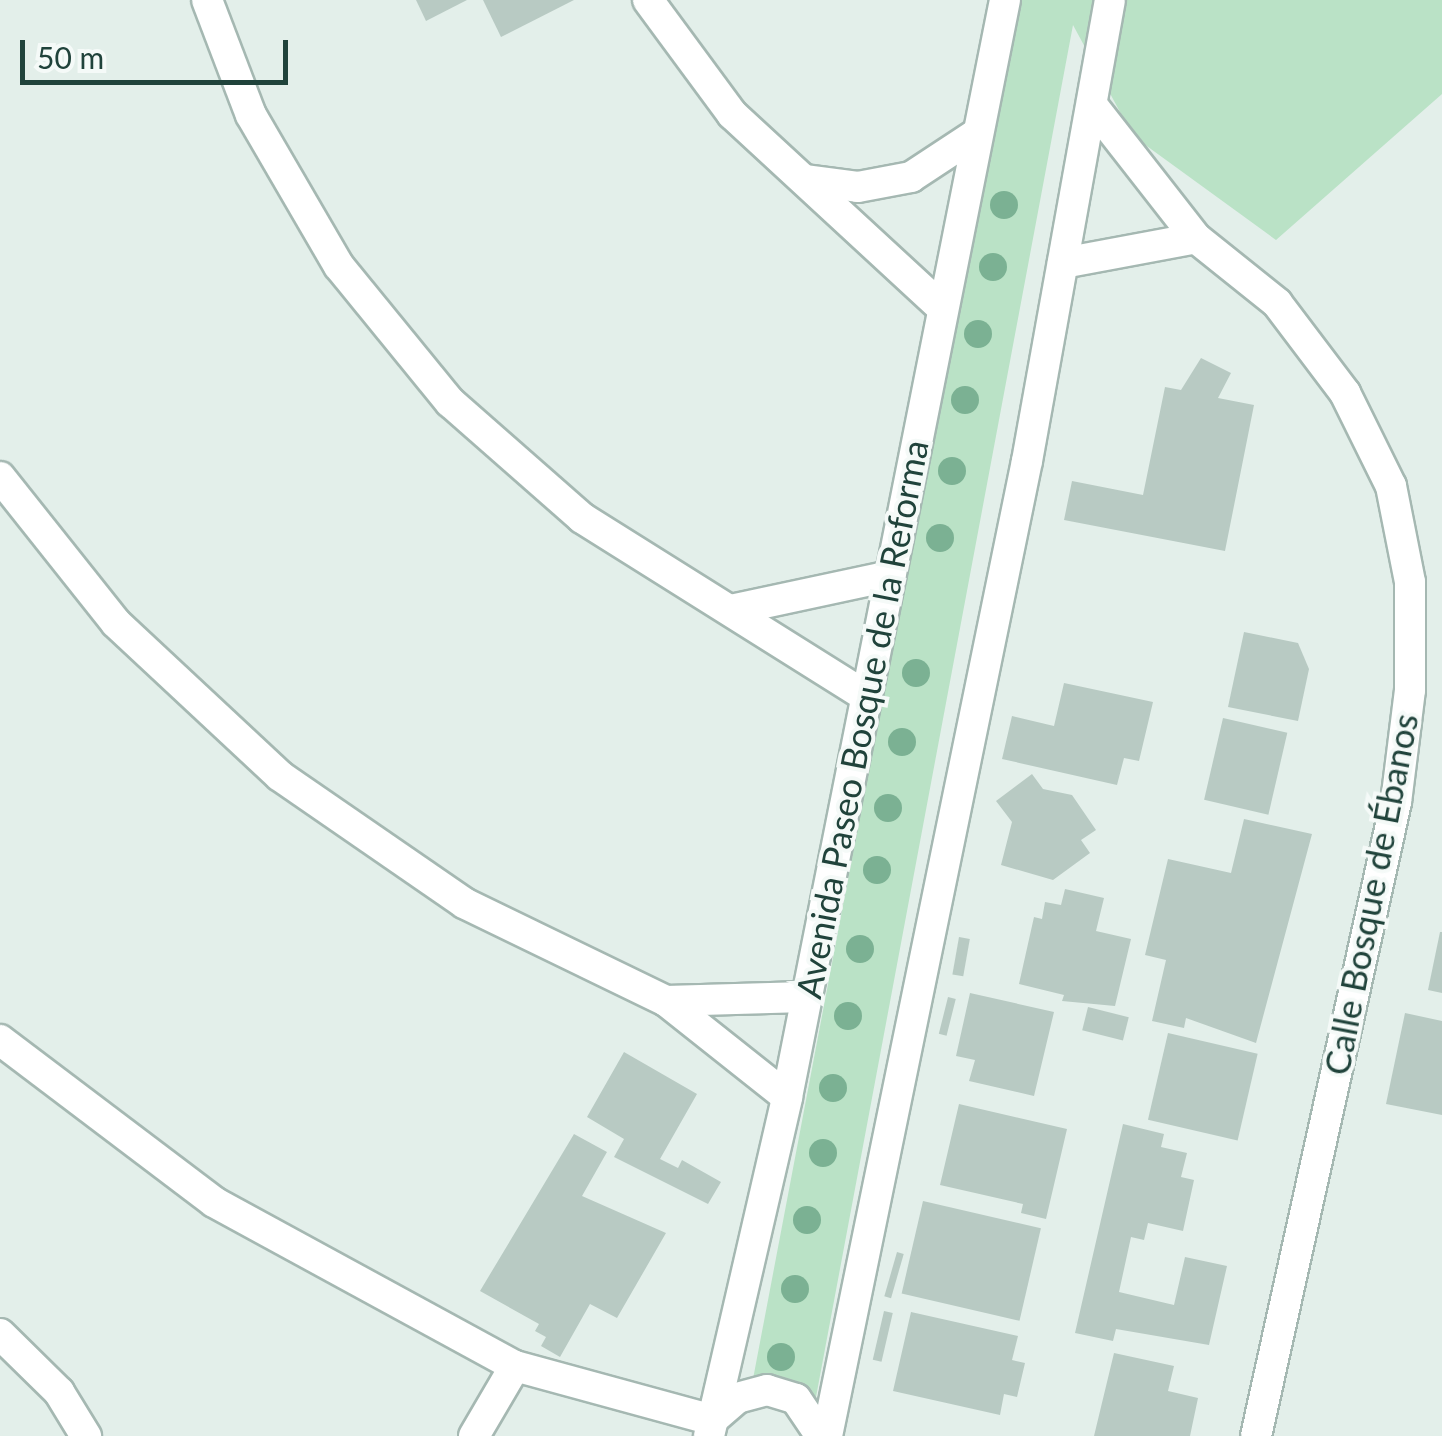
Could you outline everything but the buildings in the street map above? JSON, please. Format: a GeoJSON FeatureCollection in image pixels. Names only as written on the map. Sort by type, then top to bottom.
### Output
{"type":"FeatureCollection","features":[{"type":"Feature","properties":{"kind":"street"},"geometry":{"type":"LineString","coordinates":[[207,0],[251,115],[339,266],[450,402],[582,518],[864,694]]}},
{"type":"Feature","properties":{"kind":"street"},"geometry":{"type":"LineString","coordinates":[[648,0],[732,114],[943,309]]}},
{"type":"Feature","properties":{"kind":"street","name":"Avenida Paseo Bosque de la Reforma"},"geometry":{"type":"LineString","coordinates":[[710,1428],[787,1097],[1004,0]]}},
{"type":"Feature","properties":{"kind":"street"},"geometry":{"type":"LineString","coordinates":[[824,1436],[1096,110],[1110,0]]}},
{"type":"Feature","properties":{"kind":"street","name":"Calle Bosque de Ébanos"},"geometry":{"type":"LineString","coordinates":[[1096,110],[1196,238],[1277,303],[1345,393],[1391,486],[1410,582],[1410,690],[1396,802],[1256,1436]]}},
{"type":"Feature","properties":{"kind":"street"},"geometry":{"type":"LineString","coordinates":[[806,180],[858,187],[911,178],[978,133]]}},
{"type":"Feature","properties":{"kind":"street"},"geometry":{"type":"LineString","coordinates":[[1063,262],[1196,238]]}},
{"type":"Feature","properties":{"kind":"street"},"geometry":{"type":"LineString","coordinates":[[0,477],[116,623],[280,776],[464,903],[666,1001],[787,1097]]}},
{"type":"Feature","properties":{"kind":"street"},"geometry":{"type":"LineString","coordinates":[[731,610],[890,576]]}},
{"type":"Feature","properties":{"kind":"street"},"geometry":{"type":"LineString","coordinates":[[666,1001],[805,997]]}},
{"type":"Feature","properties":{"kind":"street"},"geometry":{"type":"LineString","coordinates":[[0,1040],[214,1202],[515,1366],[710,1428],[736,1398],[767,1390],[796,1399],[824,1436]]}},
{"type":"Feature","properties":{"kind":"street"},"geometry":{"type":"LineString","coordinates":[[0,1334],[59,1392],[86,1436]]}},
{"type":"Feature","properties":{"kind":"street"},"geometry":{"type":"LineString","coordinates":[[474,1436],[515,1366]]}},
{"type":"Feature","properties":{"kind":"green space"},"geometry":{"type":"Polygon","coordinates":[[[1015,0],[1442,0],[1442,94],[1276,240],[1133,136],[1073,25],[816,1397],[775,1377],[753,1379],[1015,0]]]}}]}
